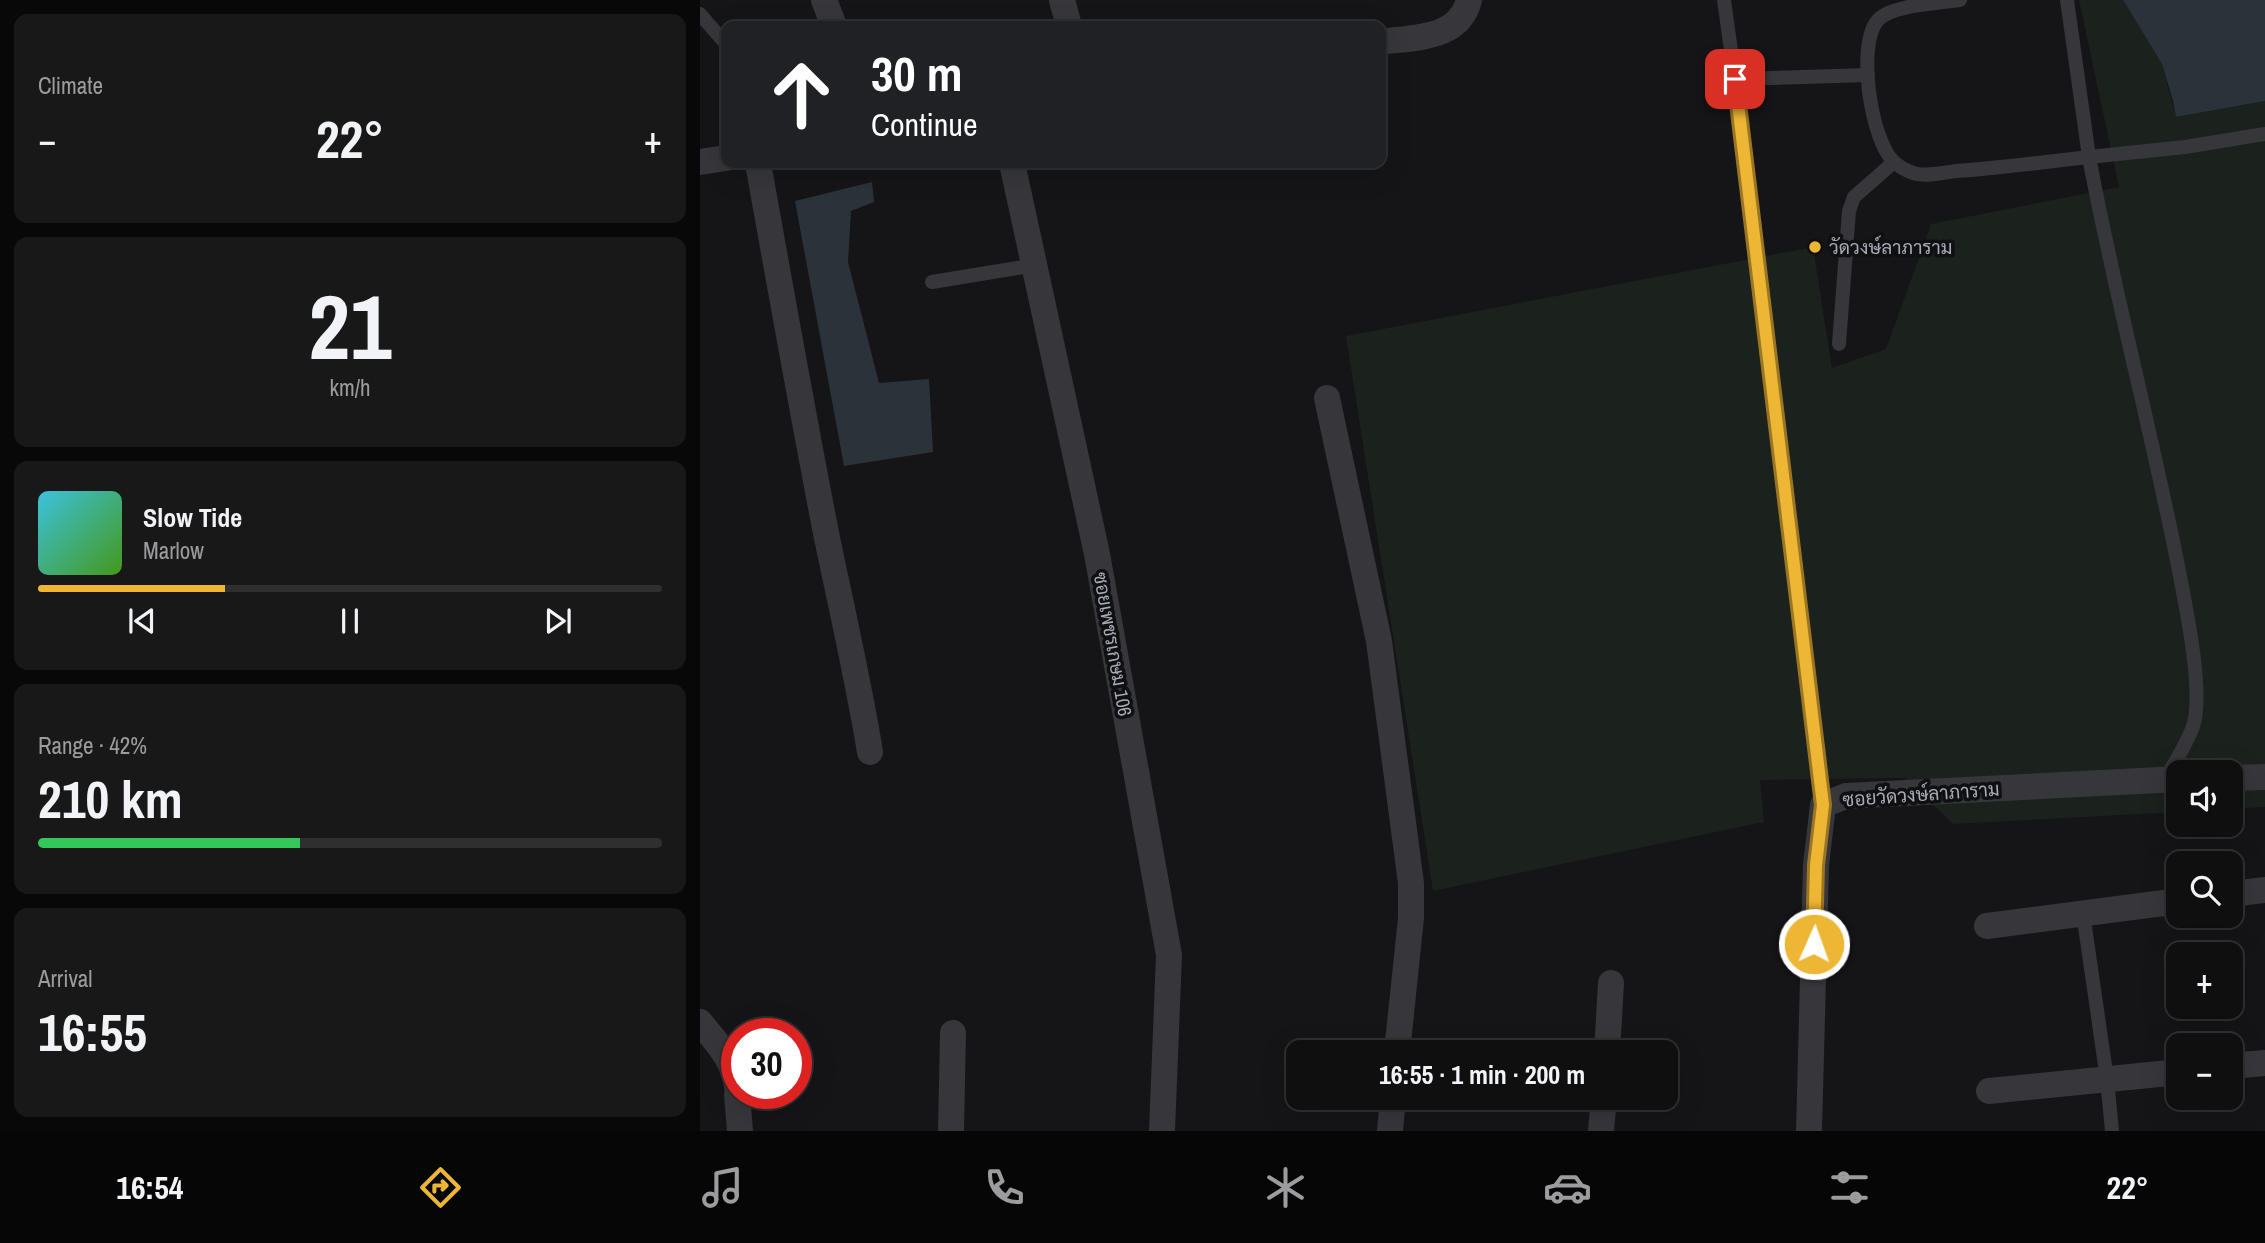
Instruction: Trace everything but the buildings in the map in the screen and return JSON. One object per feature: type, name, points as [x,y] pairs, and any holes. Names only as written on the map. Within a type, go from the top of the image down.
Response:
[{"type":"street","points":[[824,0],[832,21]]},
{"type":"street","points":[[1062,0],[1068,21]]},
{"type":"street","points":[[1386,42],[1442,33],[1462,18],[1469,0]]},
{"type":"street","points":[[700,162],[721,159]]},
{"type":"street","points":[[759,168],[794,367],[870,752]]},
{"type":"street","name":"ซอยเพชรเกษม 106","points":[[1013,168],[1097,554],[1169,955],[1162,1131]]},
{"type":"street","points":[[1327,398],[1379,640],[1411,883],[1398,1040]]},
{"type":"street","points":[[2243,778],[2265,777]]},
{"type":"street","name":"ซอยวัดวงษ์ลาภาราม","points":[[1809,1131],[1816,865],[1823,805],[1846,796],[2166,780]]},
{"type":"street","points":[[2243,893],[2265,890]]},
{"type":"street","points":[[1987,926],[2166,903]]},
{"type":"street","points":[[1608,1040],[1611,983]]},
{"type":"street","points":[[700,1022],[721,1049]]},
{"type":"street","points":[[951,1131],[953,1033]]},
{"type":"street","points":[[2243,1065],[2265,1063]]},
{"type":"street","points":[[1989,1091],[2166,1073]]},
{"type":"street","points":[[738,1109],[740,1131]]},
{"type":"street","points":[[1390,1131],[1392,1110]]},
{"type":"street","points":[[1601,1131],[1603,1110]]},
{"type":"lane","points":[[1724,0],[1823,805]]},
{"type":"lane","points":[[1960,0],[1896,9],[1878,19],[1870,34],[1868,75],[1871,105],[1879,137],[1894,162],[1914,173],[2185,147],[2265,134]]},
{"type":"lane","points":[[2067,0],[2100,216],[2165,499],[2189,622],[2196,692],[2194,724],[2180,760]]},
{"type":"lane","points":[[700,14],[721,38]]},
{"type":"lane","points":[[1735,79],[1868,75]]},
{"type":"lane","points":[[1839,344],[1849,211],[1854,197],[1894,162]]},
{"type":"lane","points":[[932,282],[1036,265]]},
{"type":"lane","points":[[2083,913],[2112,1131]]},
{"type":"shaded area","points":[[2079,0],[2123,0],[2162,64],[2176,117],[2265,101],[2265,807],[2243,808],[2243,760],[2166,760],[2166,813],[1953,824],[1905,778],[1760,780],[1764,822],[1433,891],[1346,336],[1813,247],[1832,368],[1886,349],[1931,224],[2119,187]]},
{"type":"shaded area","points":[[2123,0],[2265,0],[2265,101],[2176,117],[2162,64]]},
{"type":"shaded area","points":[[872,182],[874,202],[851,211],[848,262],[879,383],[929,379],[933,452],[844,466],[795,201]]},
{"type":"place","name":"วัดวงษ์ลาภาราม","points":[[1815,247]]},
{"type":"route","points":[[1735,79],[1823,805],[1816,865],[1814,944]]}]
